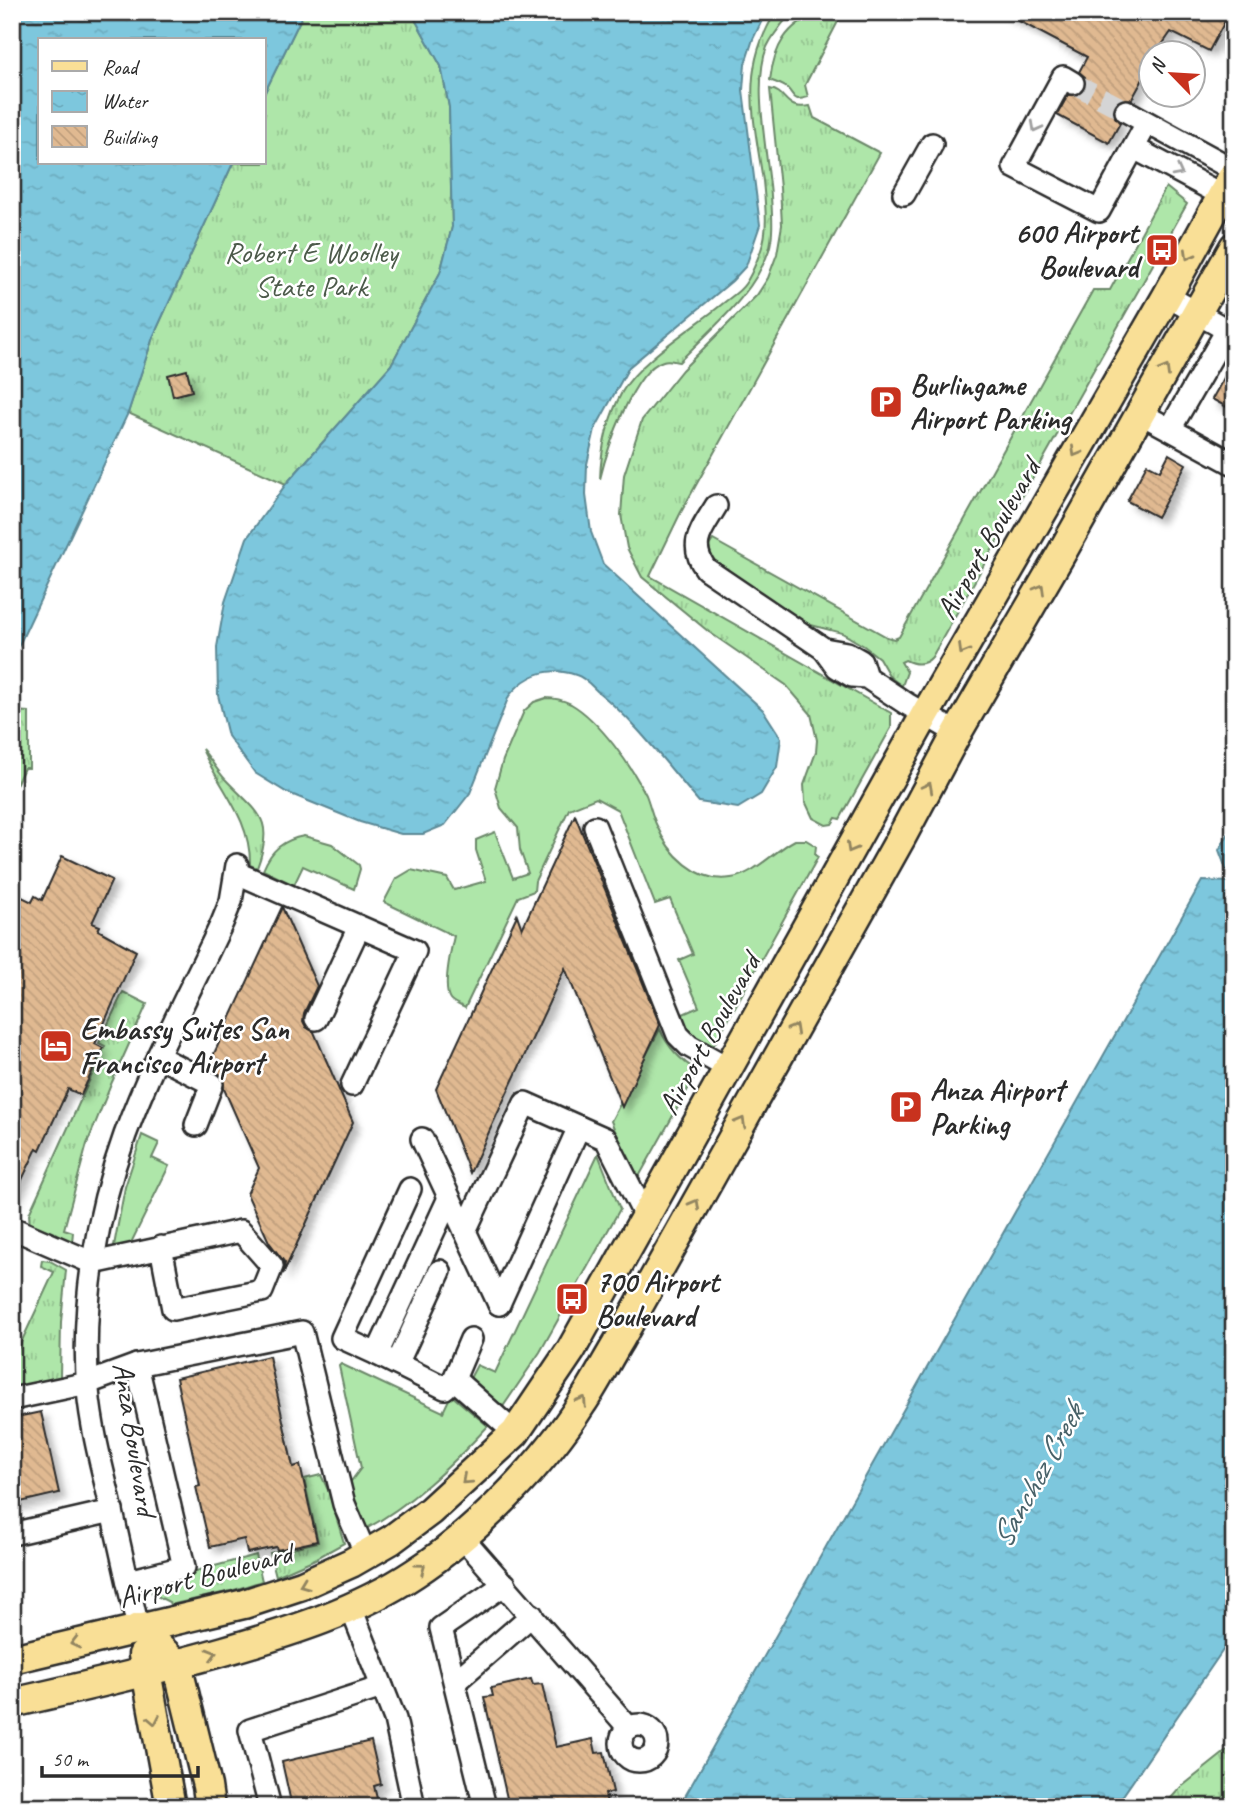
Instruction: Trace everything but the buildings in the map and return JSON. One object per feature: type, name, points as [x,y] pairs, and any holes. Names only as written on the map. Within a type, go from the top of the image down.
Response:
[{"type":"main road","name":"Airport Boulevard","points":[[12,1659],[244,1604],[302,1585],[366,1555],[430,1511],[515,1433],[571,1350],[925,715],[1231,184]]},
{"type":"main road","points":[[12,1703],[146,1673],[261,1641],[351,1608],[415,1573],[462,1537],[542,1456],[581,1404],[902,836],[957,733],[1234,247]]},
{"type":"main road","points":[[1108,396],[1140,413]]},
{"type":"main road","points":[[1029,534],[1061,554]]},
{"type":"main road","points":[[869,815],[902,836]]},
{"type":"main road","points":[[728,1068],[760,1088]]},
{"type":"main road","points":[[515,1433],[542,1456]]},
{"type":"main road","points":[[138,1628],[177,1664],[210,1807]]},
{"type":"main road","name":"Anza Boulevard","points":[[138,1628],[171,1807]]},
{"type":"street","points":[[1073,83],[1063,77],[1014,167],[1099,211],[1147,123]]},
{"type":"street","points":[[1126,111],[1147,123],[1231,184]]},
{"type":"street","points":[[904,194],[932,144]]},
{"type":"street","points":[[1134,148],[1231,184]]},
{"type":"street","points":[[1167,296],[1230,332],[1170,429]]},
{"type":"street","points":[[1140,413],[1232,463]]},
{"type":"street","points":[[716,506],[697,542],[698,559],[706,569],[824,649],[847,653],[861,661],[866,677],[957,733]]},
{"type":"street","points":[[595,827],[678,1035],[689,1046],[728,1068]]},
{"type":"street","name":"Anza Boulevard","points":[[138,1628],[95,1436],[88,1383],[87,1338],[93,1263],[108,1187],[125,1136],[231,901],[237,869],[359,927]]},
{"type":"street","points":[[316,1019],[359,927],[415,951],[352,1085]]},
{"type":"street","points":[[159,1057],[212,1084],[196,1125]]},
{"type":"street","points":[[465,1231],[525,1103],[606,1139],[645,1216]]},
{"type":"street","points":[[422,1139],[499,1304],[579,1127]]},
{"type":"street","points":[[308,1357],[342,1338],[410,1189]]},
{"type":"street","points":[[377,1354],[449,1198]]},
{"type":"street","points":[[12,1228],[93,1263],[161,1247],[242,1231],[272,1266],[262,1291],[173,1309],[161,1247]]},
{"type":"street","points":[[397,1364],[440,1271]]},
{"type":"street","points":[[12,1399],[88,1383],[137,1365],[302,1332],[344,1504],[366,1555]]},
{"type":"street","points":[[342,1338],[445,1388],[454,1379],[471,1339]]},
{"type":"street","points":[[128,1581],[184,1567],[137,1365]]},
{"type":"street","points":[[454,1379],[515,1433]]},
{"type":"street","points":[[12,1534],[112,1511]]},
{"type":"street","points":[[462,1537],[629,1728]]},
{"type":"street","points":[[485,1807],[442,1628],[505,1584]]},
{"type":"street","points":[[351,1608],[396,1719],[414,1807]]},
{"type":"street","points":[[456,1681],[532,1615]]},
{"type":"street","points":[[270,1807],[250,1730],[382,1687]]},
{"type":"green space","name":"Robert E Woolley State Park","points":[[304,12],[411,12],[441,66],[449,107],[452,227],[440,273],[391,365],[286,484],[128,413],[153,337],[233,164],[266,164],[266,90]]},
{"type":"green space","points":[[776,12],[792,12],[767,47],[761,81],[762,120],[772,210],[769,250],[753,282],[718,324],[679,362],[663,361],[652,367],[641,379],[623,412],[600,479],[609,423],[630,380],[654,356],[740,290],[750,276],[761,250],[766,216],[753,115],[753,74],[764,33]]},
{"type":"green space","points":[[819,12],[843,12],[805,85],[808,97],[797,99],[786,87],[770,80],[772,68],[784,38],[798,23]]},
{"type":"green space","points":[[770,89],[795,106],[810,106],[814,118],[880,153],[680,514],[650,576],[891,713],[891,728],[840,819],[836,818],[832,824],[826,825],[813,818],[805,801],[804,785],[816,752],[817,740],[811,714],[786,685],[709,632],[642,577],[627,548],[621,515],[624,475],[642,420],[682,370],[757,295],[768,278],[777,254],[782,225]]},
{"type":"green space","points":[[1166,187],[1187,204],[932,657],[923,663],[916,664],[905,660],[901,662],[907,672],[902,686],[890,677],[879,658],[864,646],[842,633],[807,624],[712,559],[709,546],[713,540],[887,637],[899,637],[1093,290],[1110,290]]},
{"type":"green space","points":[[546,698],[571,704],[603,732],[640,784],[662,836],[677,856],[696,871],[719,879],[731,878],[756,868],[795,840],[806,840],[816,846],[815,855],[818,857],[710,1052],[692,1035],[684,1020],[683,1014],[699,1007],[679,960],[693,954],[670,899],[655,904],[618,810],[596,798],[569,809],[535,881],[534,891],[518,897],[465,1008],[451,1000],[448,994],[448,968],[454,936],[384,902],[396,879],[411,870],[447,878],[454,890],[486,881],[476,850],[476,840],[495,832],[513,878],[528,873],[520,850],[518,828],[501,808],[495,788],[503,760],[524,711],[534,702]]},
{"type":"green space","points":[[12,711],[29,712],[29,768],[24,768],[12,793]]},
{"type":"green space","points":[[202,749],[260,817],[265,837],[257,868],[250,865],[249,848],[240,819]]},
{"type":"green space","points":[[304,836],[332,844],[359,865],[354,889],[303,866],[294,885],[263,870],[279,847]]},
{"type":"green space","points":[[123,992],[147,1004],[87,1144],[64,1229],[73,1232],[72,1242],[68,1244],[30,1228],[29,1214],[105,1046],[99,1043]]},
{"type":"green space","points":[[660,1029],[676,1053],[698,1071],[636,1182],[611,1121]]},
{"type":"green space","points":[[142,1135],[159,1143],[152,1158],[169,1166],[129,1247],[113,1251],[125,1187]]},
{"type":"green space","points":[[598,1154],[620,1209],[540,1352],[502,1408],[468,1382],[477,1365],[495,1373]]},
{"type":"green space","points":[[42,1260],[50,1261],[66,1270],[60,1377],[12,1388],[12,1362],[54,1272],[41,1266]]},
{"type":"green space","points":[[341,1364],[443,1412],[451,1395],[488,1426],[430,1484],[362,1531],[349,1484],[361,1468],[339,1366]]},
{"type":"green space","points":[[321,1475],[344,1543],[276,1576],[270,1553],[318,1542],[304,1479]]},
{"type":"green space","points":[[256,1555],[262,1581],[170,1605],[157,1596],[156,1592],[152,1593],[150,1585],[155,1582]]},
{"type":"green space","points":[[1234,1745],[1234,1807],[1163,1807],[1180,1788]]},
{"type":"water","points":[[12,12],[304,12],[266,90],[266,38],[38,38],[38,164],[233,164],[153,337],[128,413],[12,660]]},
{"type":"water","points":[[411,12],[766,12],[745,64],[743,90],[760,225],[746,266],[732,281],[629,367],[595,429],[587,464],[586,495],[591,532],[603,564],[763,710],[781,738],[777,767],[761,794],[738,808],[699,802],[625,716],[585,679],[566,672],[539,674],[516,688],[509,696],[470,793],[445,825],[423,834],[401,834],[360,822],[286,792],[255,773],[228,736],[218,695],[217,647],[225,602],[247,538],[286,484],[391,365],[440,273],[452,227],[449,107],[441,66]]},
{"type":"water","name":"Sanchez Creek","points":[[1234,824],[1234,1634],[1115,1807],[679,1807],[1202,881],[1231,882],[1219,850]]},
{"type":"tunnel","points":[[1073,83],[1126,111]]},
{"type":"place","name":"600 Airport Boulevard","points":[[1162,250]]},
{"type":"place","name":"Burlingame Airport Parking","points":[[886,402]]},
{"type":"place","name":"Embassy Suites San Francisco Airport","points":[[56,1046]]},
{"type":"place","name":"Anza Airport Parking","points":[[906,1107]]},
{"type":"place","name":"700 Airport Boulevard","points":[[572,1299]]}]
